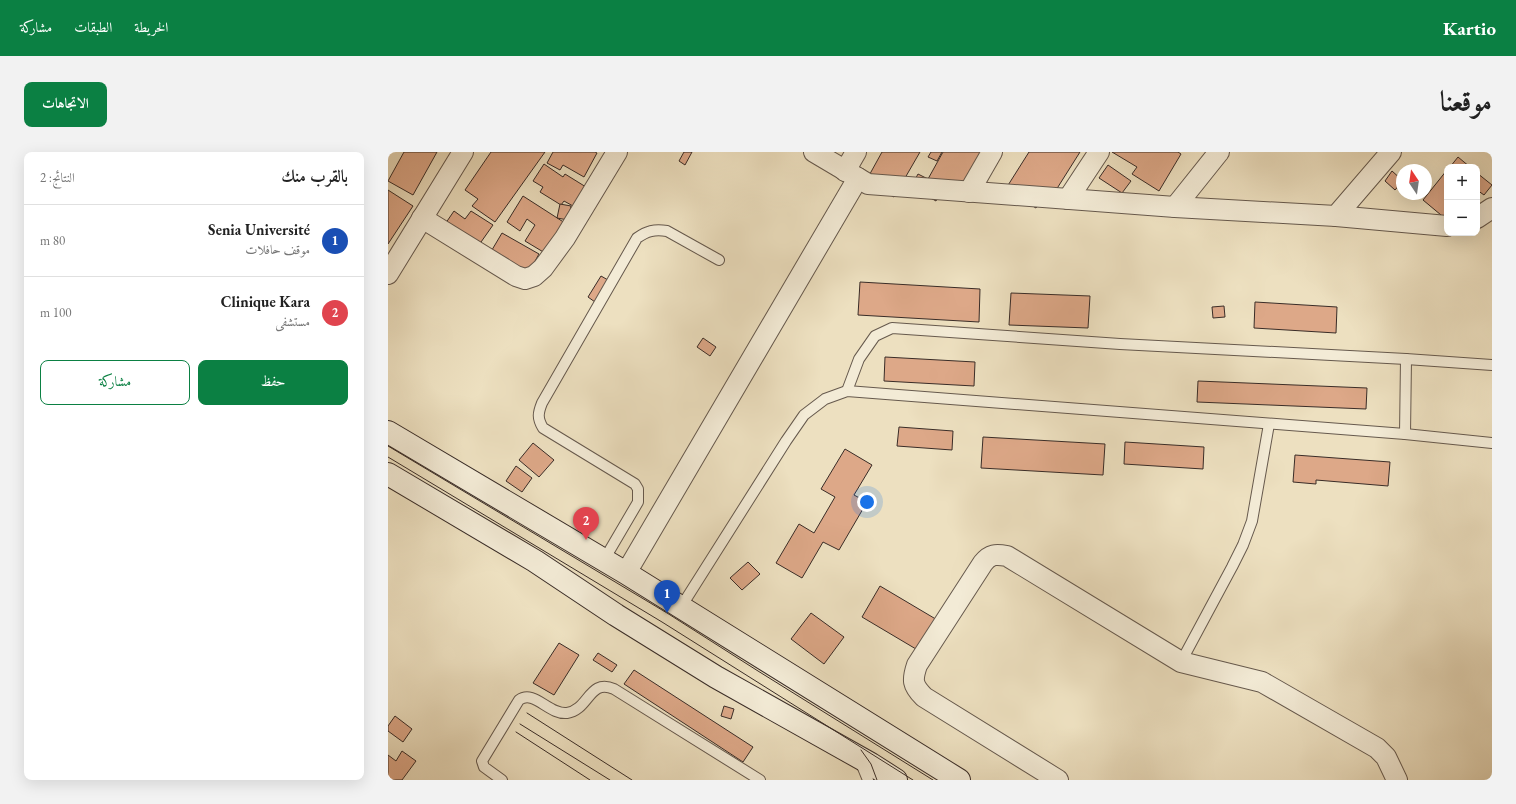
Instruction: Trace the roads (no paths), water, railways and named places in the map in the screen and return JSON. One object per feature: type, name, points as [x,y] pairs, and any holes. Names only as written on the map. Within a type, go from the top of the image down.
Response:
[{"type":"main road","points":[[388,432],[626,573],[959,780]]},
{"type":"main road","points":[[388,474],[535,561],[616,615],[716,677],[896,780]]},
{"type":"street","points":[[388,274],[463,152]]},
{"type":"street","points":[[422,218],[516,276],[525,279],[534,276],[543,268],[565,238],[617,152]]},
{"type":"street","points":[[814,152],[868,184],[1175,207],[1336,216],[1444,226]]},
{"type":"street","points":[[626,573],[852,175],[856,152]]},
{"type":"street","points":[[969,192],[992,152]]},
{"type":"street","points":[[1068,199],[1099,152]]},
{"type":"street","points":[[1175,207],[1219,152]]},
{"type":"street","points":[[1336,216],[1391,152]]},
{"type":"street","points":[[1480,216],[1492,208]]},
{"type":"street","points":[[1058,780],[924,697],[915,688],[913,677],[917,665],[983,563],[988,557],[997,554],[1007,556],[1181,662],[1262,682],[1377,748],[1386,757],[1397,780]]},
{"type":"lane","points":[[604,560],[638,502],[638,488],[634,484],[543,428],[538,420],[538,412],[637,238],[648,231],[667,231],[719,260]]},
{"type":"lane","points":[[847,391],[859,359],[875,336],[892,328],[1120,344],[1492,365]]},
{"type":"lane","points":[[1405,434],[1406,359]]},
{"type":"lane","points":[[681,607],[804,415],[825,399],[847,391],[1405,434],[1492,443]]},
{"type":"lane","points":[[1181,662],[1243,545],[1252,520],[1269,424]]},
{"type":"lane","points":[[502,780],[484,767],[482,760],[519,700],[526,697],[534,699],[560,713],[572,711],[584,703],[593,691],[602,686],[614,688],[760,780]]},
{"type":"lane","points":[[854,755],[862,764],[868,780]]},
{"type":"tram line","points":[[388,446],[667,613],[933,780]]},
{"type":"tram line","points":[[388,457],[662,622],[913,780]]},
{"type":"tram line","points":[[527,713],[632,780]]},
{"type":"tram line","points":[[520,724],[610,780]]},
{"type":"tram line","points":[[516,732],[590,780]]},
{"type":"tram line","points":[[861,750],[871,764],[877,780]]},
{"type":"place","name":"Clinique Kara","points":[[586,540]]},
{"type":"place","name":"Senia Université","points":[[667,613]]}]
